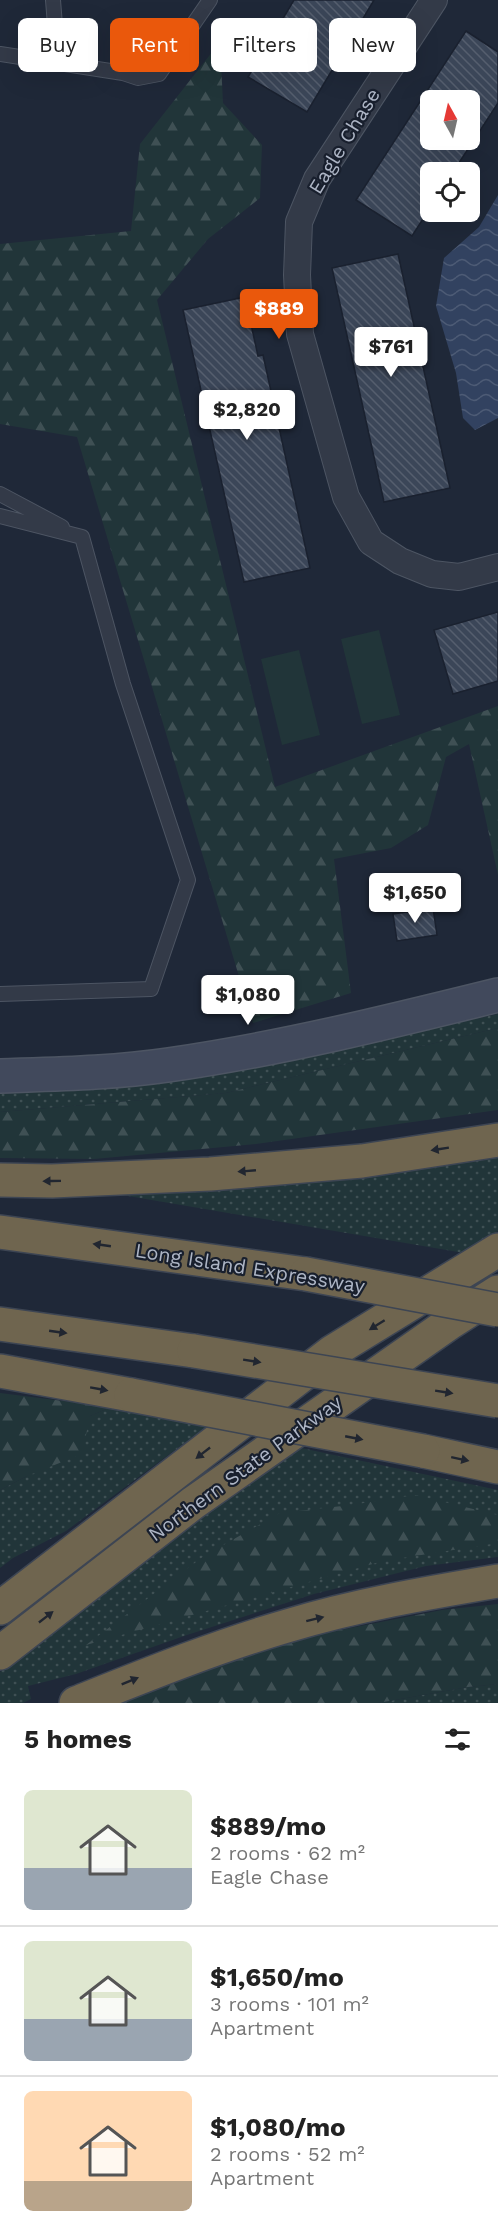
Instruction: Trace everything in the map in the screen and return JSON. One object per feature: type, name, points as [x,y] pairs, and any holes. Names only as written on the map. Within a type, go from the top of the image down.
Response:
[{"type":"highway","points":[[0,1180],[52,1181],[210,1174],[362,1161],[498,1140]]},
{"type":"highway","name":"Long Island Expressway","points":[[0,1232],[306,1274],[498,1310]]},
{"type":"highway","name":"Northern State Parkway","points":[[0,1608],[332,1352],[498,1250]]},
{"type":"highway","name":"Northern State Parkway","points":[[0,1653],[193,1503],[451,1322],[498,1292]]},
{"type":"highway","points":[[0,1324],[194,1351],[498,1401]]},
{"type":"highway","points":[[0,1371],[498,1467]]},
{"type":"highway","points":[[76,1703],[186,1659],[288,1626],[405,1596],[498,1581]]},
{"type":"main road","points":[[0,1076],[70,1074],[166,1065],[243,1053],[498,994]]},
{"type":"street","name":"Eagle Chase","points":[[434,0],[317,179],[299,222],[297,275],[300,334],[346,497],[371,542],[400,561],[432,574],[459,578],[498,567]]},
{"type":"lane","points":[[53,0],[54,18]]},
{"type":"lane","points":[[98,69],[138,78],[159,74],[210,0]]},
{"type":"lane","points":[[0,54],[18,57]]},
{"type":"lane","points":[[0,494],[82,537],[123,684],[188,879],[151,989],[0,994]]},
{"type":"lane","points":[[0,516],[82,537]]},
{"type":"green space","points":[[211,53],[211,72],[221,72],[223,103],[262,145],[260,198],[208,239],[157,300],[275,787],[498,706],[498,875],[469,744],[446,757],[428,825],[391,848],[334,859],[351,993],[253,1023],[77,437],[0,424],[0,244],[131,231],[140,144],[196,72],[199,72]]},
{"type":"green space","points":[[379,630],[400,715],[362,724],[341,639]]},
{"type":"green space","points":[[299,650],[320,735],[282,745],[261,659]]},
{"type":"green space","points":[[498,1014],[498,1028],[226,1093],[0,1112],[0,1094],[162,1082],[289,1060]]},
{"type":"green space","points":[[498,1028],[498,1110],[256,1144],[94,1159],[0,1158],[0,1112],[226,1093]]},
{"type":"green space","points":[[498,1148],[498,1231],[464,1253],[87,1189]]},
{"type":"green space","points":[[0,1393],[111,1407],[90,1416],[82,1454],[27,1476],[0,1490]]},
{"type":"green space","points":[[111,1407],[206,1427],[66,1531],[13,1558],[0,1568],[0,1490],[27,1476],[90,1416]]},
{"type":"green space","points":[[292,1446],[498,1490],[498,1557],[426,1566],[314,1594],[76,1674],[28,1686],[31,1699],[23,1703],[0,1703],[0,1672],[39,1639]]},
{"type":"green space","points":[[415,1495],[498,1515],[498,1543],[383,1561],[86,1645],[204,1556],[280,1513]]},
{"type":"green space","points":[[498,1604],[498,1684],[378,1703],[99,1703],[279,1642],[442,1610]]},
{"type":"green space","points":[[498,1684],[498,1703],[378,1703],[468,1687]]},
{"type":"water","points":[[498,195],[498,418],[475,430],[463,418],[456,373],[436,306],[444,258],[479,227]]},
{"type":"building","points":[[294,0],[374,0],[363,18],[329,18],[329,72],[331,72],[307,112],[248,77],[251,72],[317,72],[317,18],[283,18]]},
{"type":"building","points":[[466,31],[498,52],[498,103],[480,131],[480,90],[428,90]]},
{"type":"building","points":[[420,102],[420,150],[467,150],[460,162],[420,162],[421,222],[412,236],[356,200]]},
{"type":"building","points":[[398,254],[450,488],[384,502],[332,268]]},
{"type":"building","points":[[245,297],[258,356],[263,355],[310,568],[244,582],[183,310]]},
{"type":"building","points":[[498,612],[498,681],[453,694],[434,630]]},
{"type":"building","points":[[433,908],[437,935],[397,941],[393,914]]}]
